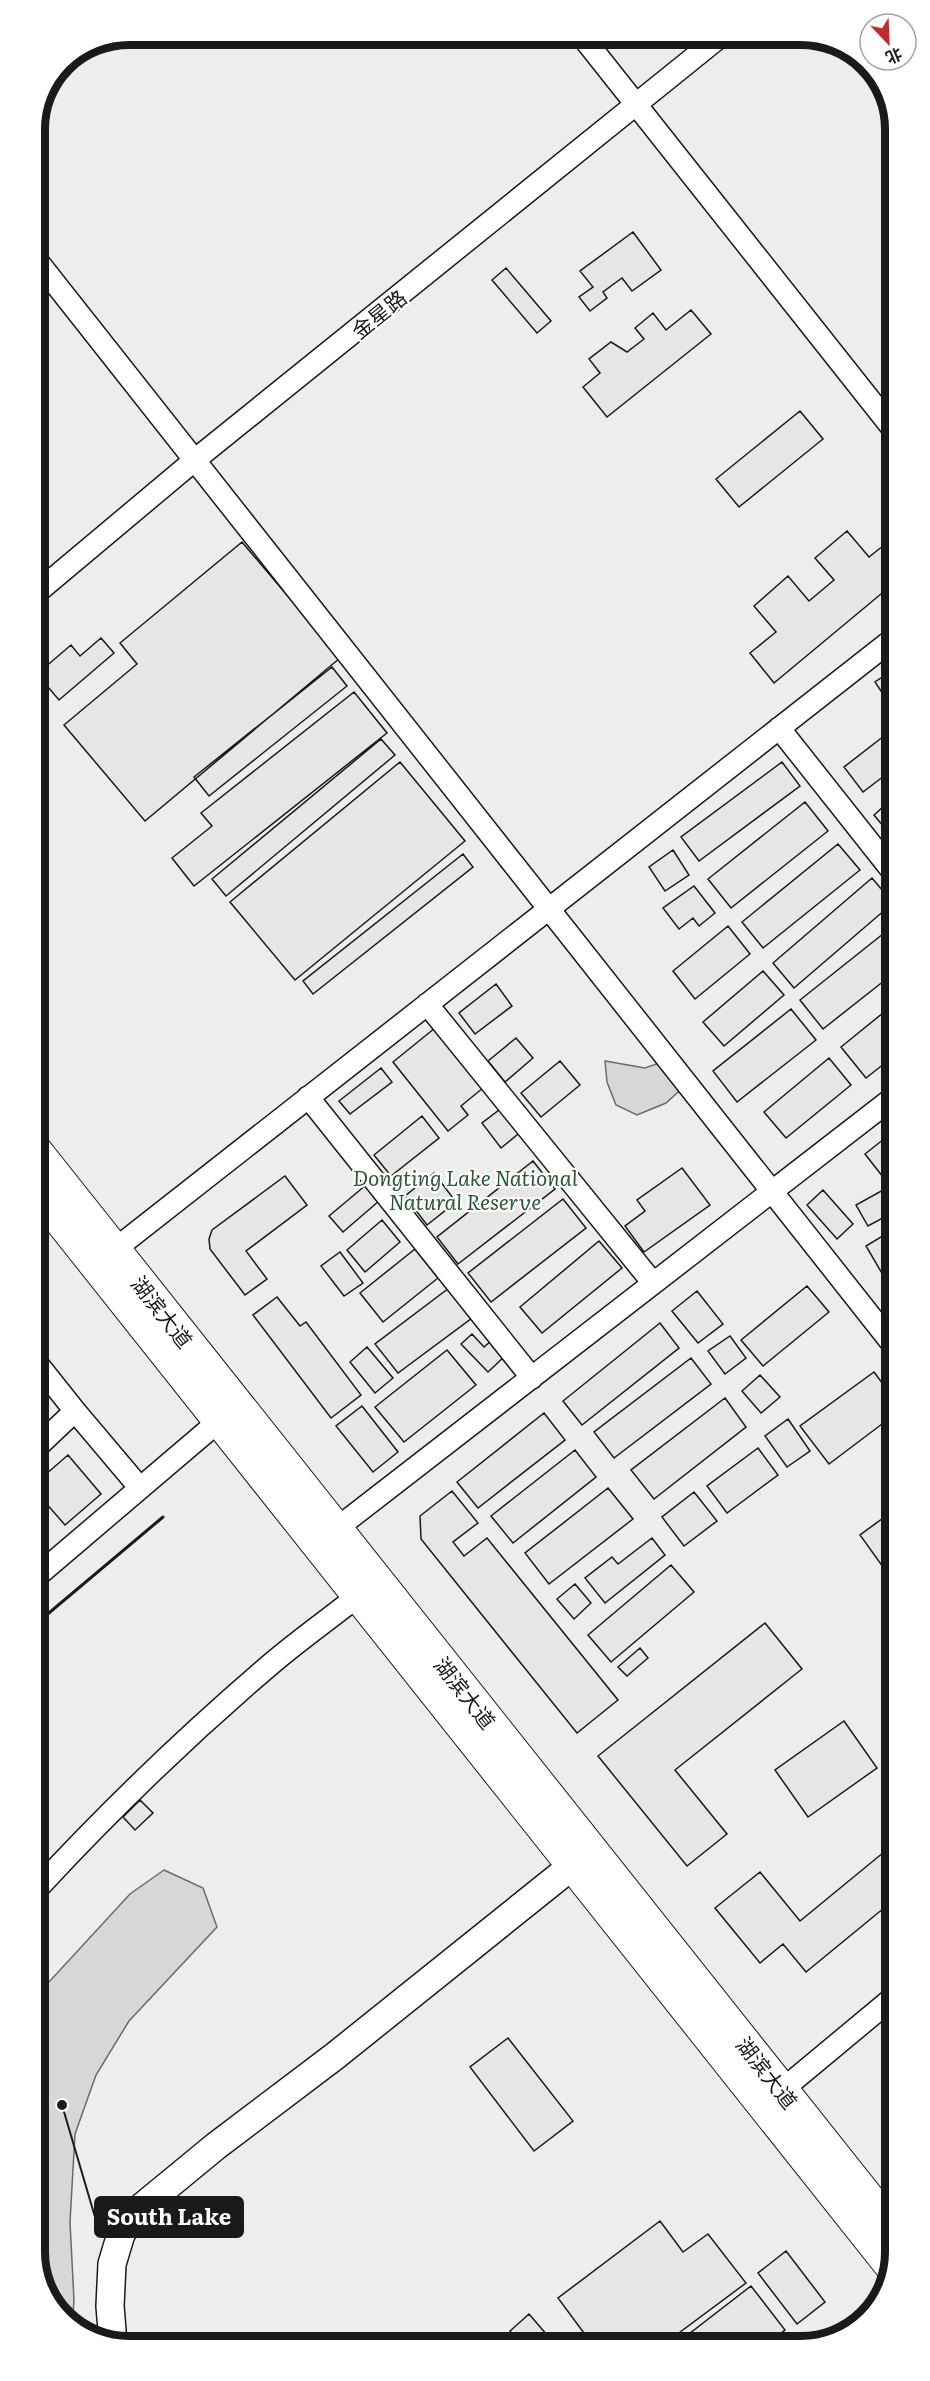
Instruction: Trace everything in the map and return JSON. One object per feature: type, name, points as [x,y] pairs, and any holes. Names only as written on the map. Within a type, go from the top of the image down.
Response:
[{"type":"highway","name":"湖滨大道","points":[[45,1162],[782,2090],[885,2212]]},
{"type":"highway","name":"湖滨大道","points":[[45,1201],[884,2258]]},
{"type":"main road","points":[[112,2334],[110,2306],[112,2264],[122,2234],[137,2211],[216,2146],[335,2056],[572,1866]]},
{"type":"street","points":[[589,45],[885,419]]},
{"type":"street","name":"金星路","points":[[45,586],[195,459],[710,45]]},
{"type":"street","points":[[45,271],[885,1335]]},
{"type":"street","points":[[114,1250],[885,645]]},
{"type":"street","points":[[779,728],[885,862]]},
{"type":"street","points":[[428,1004],[653,1283]]},
{"type":"street","points":[[309,1097],[532,1378]]},
{"type":"street","points":[[336,1529],[885,1104]]},
{"type":"street","points":[[45,1373],[140,1488]]},
{"type":"street","points":[[45,1439],[75,1411]]},
{"type":"street","points":[[45,1569],[219,1421]]},
{"type":"street","points":[[45,1880],[95,1827],[189,1735],[273,1662],[358,1596]]},
{"type":"street","points":[[782,2090],[885,2004]]},
{"type":"green space","name":"Dongting Lake National Natural Reserve","points":[[129,45],[806,45],[833,51],[852,62],[858,68],[858,72],[862,72],[871,82],[881,102],[885,129],[885,2252],[881,2279],[868,2303],[852,2319],[828,2332],[801,2336],[124,2336],[102,2332],[78,2319],[62,2303],[49,2279],[45,2252],[45,124],[48,107],[62,78],[82,59],[97,51]]},
{"type":"shaded area","points":[[605,1061],[645,1068],[659,1063],[687,1084],[666,1103],[637,1115],[616,1105],[607,1082]]},
{"type":"shaded area","points":[[164,1870],[203,1888],[217,1927],[129,2021],[96,2075],[75,2134],[70,2222],[73,2314],[62,2303],[49,2279],[45,2252],[45,1986],[130,1894]]},
{"type":"building","points":[[633,232],[661,270],[632,291],[622,278],[603,292],[607,298],[590,311],[579,297],[593,287],[580,271]]},
{"type":"building","points":[[506,268],[551,321],[537,333],[492,280]]},
{"type":"building","points":[[691,310],[711,334],[607,417],[583,387],[600,373],[589,359],[611,342],[627,352],[644,339],[635,328],[653,313],[666,330]]},
{"type":"building","points":[[800,411],[823,439],[739,507],[716,479]]},
{"type":"building","points":[[847,531],[869,557],[885,544],[885,591],[774,683],[750,653],[776,632],[754,606],[788,576],[809,601],[834,580],[815,558]]},
{"type":"building","points":[[242,542],[340,658],[145,821],[64,725],[137,664],[120,643]]},
{"type":"building","points":[[101,638],[114,653],[59,700],[45,683],[45,667],[71,645],[80,656]]},
{"type":"building","points":[[332,667],[347,686],[209,796],[194,777]]},
{"type":"building","points":[[885,675],[885,697],[875,682]]},
{"type":"building","points":[[354,692],[387,733],[194,886],[172,858],[212,826],[201,813]]},
{"type":"building","points":[[885,735],[885,777],[863,792],[844,767]]},
{"type":"building","points":[[381,739],[395,755],[226,896],[212,879]]},
{"type":"building","points":[[400,762],[465,841],[295,980],[230,902]]},
{"type":"building","points":[[782,762],[800,786],[699,861],[681,837]]},
{"type":"building","points":[[805,802],[828,831],[731,908],[708,879]]},
{"type":"building","points":[[885,805],[885,828],[874,815]]},
{"type":"building","points":[[838,844],[860,870],[763,948],[742,922]]},
{"type":"building","points":[[673,850],[689,875],[665,891],[649,867]]},
{"type":"building","points":[[463,854],[473,867],[313,994],[303,981]]},
{"type":"building","points":[[872,878],[885,893],[885,910],[794,988],[773,963]]},
{"type":"building","points":[[694,886],[715,913],[699,926],[693,918],[679,929],[663,908]]},
{"type":"building","points":[[728,926],[750,954],[695,999],[673,971]]},
{"type":"building","points":[[885,932],[885,980],[823,1029],[800,1000]]},
{"type":"building","points":[[763,971],[784,995],[724,1046],[703,1022]]},
{"type":"building","points":[[496,984],[512,1006],[475,1034],[459,1013]]},
{"type":"building","points":[[791,1009],[816,1040],[737,1102],[713,1071]]},
{"type":"building","points":[[885,1011],[885,1063],[866,1078],[841,1047]]},
{"type":"building","points":[[435,1028],[483,1088],[461,1106],[468,1115],[448,1131],[393,1062]]},
{"type":"building","points":[[516,1038],[533,1058],[505,1082],[488,1061]]},
{"type":"building","points":[[829,1058],[851,1085],[786,1138],[764,1112]]},
{"type":"building","points":[[560,1061],[580,1085],[541,1117],[521,1093]]},
{"type":"building","points":[[381,1068],[392,1082],[350,1114],[339,1101]]},
{"type":"building","points":[[503,1107],[522,1131],[501,1148],[482,1123]]},
{"type":"building","points":[[422,1116],[439,1138],[391,1176],[374,1155]]},
{"type":"building","points":[[885,1138],[885,1180],[865,1154]]},
{"type":"building","points":[[533,1161],[555,1189],[458,1264],[437,1237]]},
{"type":"building","points":[[682,1168],[710,1205],[644,1252],[625,1226],[645,1211],[637,1200]]},
{"type":"building","points":[[434,1173],[456,1202],[427,1225],[405,1196]]},
{"type":"building","points":[[285,1176],[307,1205],[246,1251],[267,1279],[245,1295],[210,1249],[209,1239],[212,1230]]},
{"type":"building","points":[[366,1185],[379,1201],[343,1232],[329,1216]]},
{"type":"building","points":[[823,1190],[853,1224],[837,1239],[807,1205]]},
{"type":"building","points":[[883,1190],[885,1217],[868,1226],[856,1205]]},
{"type":"building","points":[[563,1199],[586,1228],[491,1302],[468,1273]]},
{"type":"building","points":[[382,1220],[400,1242],[365,1272],[347,1250]]},
{"type":"building","points":[[885,1234],[885,1274],[883,1275],[866,1246]]},
{"type":"building","points":[[599,1241],[622,1268],[542,1333],[520,1307]]},
{"type":"building","points":[[415,1249],[438,1278],[383,1322],[360,1293]]},
{"type":"building","points":[[340,1252],[363,1283],[344,1296],[321,1266]]},
{"type":"building","points":[[807,1286],[829,1312],[763,1366],[741,1340]]},
{"type":"building","points":[[449,1288],[472,1318],[398,1373],[375,1344]]},
{"type":"building","points":[[697,1291],[723,1324],[698,1343],[672,1311]]},
{"type":"building","points":[[277,1297],[300,1326],[306,1322],[361,1395],[331,1418],[253,1315]]},
{"type":"building","points":[[660,1323],[679,1348],[582,1425],[563,1401]]},
{"type":"building","points":[[472,1334],[484,1347],[491,1341],[505,1356],[488,1372],[461,1344]]},
{"type":"building","points":[[730,1336],[746,1358],[725,1374],[708,1351]]},
{"type":"building","points":[[367,1347],[393,1378],[375,1393],[350,1362]]},
{"type":"building","points":[[447,1350],[476,1385],[404,1442],[375,1407]]},
{"type":"building","points":[[691,1358],[711,1384],[614,1458],[594,1432]]},
{"type":"building","points":[[874,1372],[885,1387],[885,1422],[829,1464],[800,1426]]},
{"type":"building","points":[[760,1375],[780,1397],[761,1413],[742,1391]]},
{"type":"building","points":[[725,1398],[746,1427],[654,1499],[631,1470]]},
{"type":"building","points":[[362,1406],[398,1452],[373,1472],[336,1426]]},
{"type":"building","points":[[544,1413],[565,1440],[478,1508],[457,1482]]},
{"type":"building","points":[[788,1419],[810,1451],[787,1467],[765,1436]]},
{"type":"building","points":[[758,1448],[778,1475],[727,1513],[707,1486]]},
{"type":"building","points":[[575,1450],[596,1477],[513,1543],[491,1516]]},
{"type":"building","points":[[68,1455],[101,1494],[65,1525],[45,1502],[45,1475]]},
{"type":"building","points":[[608,1488],[633,1519],[549,1584],[525,1553]]},
{"type":"building","points":[[452,1491],[478,1523],[453,1542],[464,1556],[487,1538],[618,1700],[577,1733],[421,1539],[420,1516]]},
{"type":"building","points":[[694,1492],[717,1521],[684,1546],[662,1517]]},
{"type":"building","points":[[885,1517],[885,1570],[860,1535]]},
{"type":"building","points":[[652,1538],[665,1555],[605,1603],[585,1578],[612,1557],[618,1564]]},
{"type":"building","points":[[671,1565],[694,1592],[611,1662],[588,1635]]},
{"type":"building","points":[[575,1584],[591,1603],[574,1619],[557,1599]]},
{"type":"building","points":[[765,1623],[802,1669],[675,1770],[727,1834],[687,1866],[598,1756]]},
{"type":"building","points":[[640,1648],[648,1658],[627,1676],[618,1667]]},
{"type":"building","points":[[844,1721],[877,1768],[808,1817],[775,1770]]},
{"type":"building","points":[[140,1800],[153,1813],[135,1830],[123,1817]]},
{"type":"building","points":[[885,1851],[885,1907],[806,1972],[783,1944],[760,1963],[715,1908],[760,1872],[800,1921]]},
{"type":"building","points":[[508,2038],[573,2121],[534,2151],[470,2067]]},
{"type":"building","points":[[660,2221],[683,2252],[708,2234],[746,2283],[675,2336],[586,2336],[558,2298]]},
{"type":"building","points":[[786,2251],[825,2302],[797,2324],[758,2273]]},
{"type":"building","points":[[751,2286],[785,2330],[777,2336],[686,2336]]},
{"type":"building","points":[[529,2314],[547,2335],[514,2336],[510,2331]]},
{"type":"wall","points":[[45,1616],[163,1517]]},
{"type":"place","name":"South Lake","points":[[62,2105]]}]
